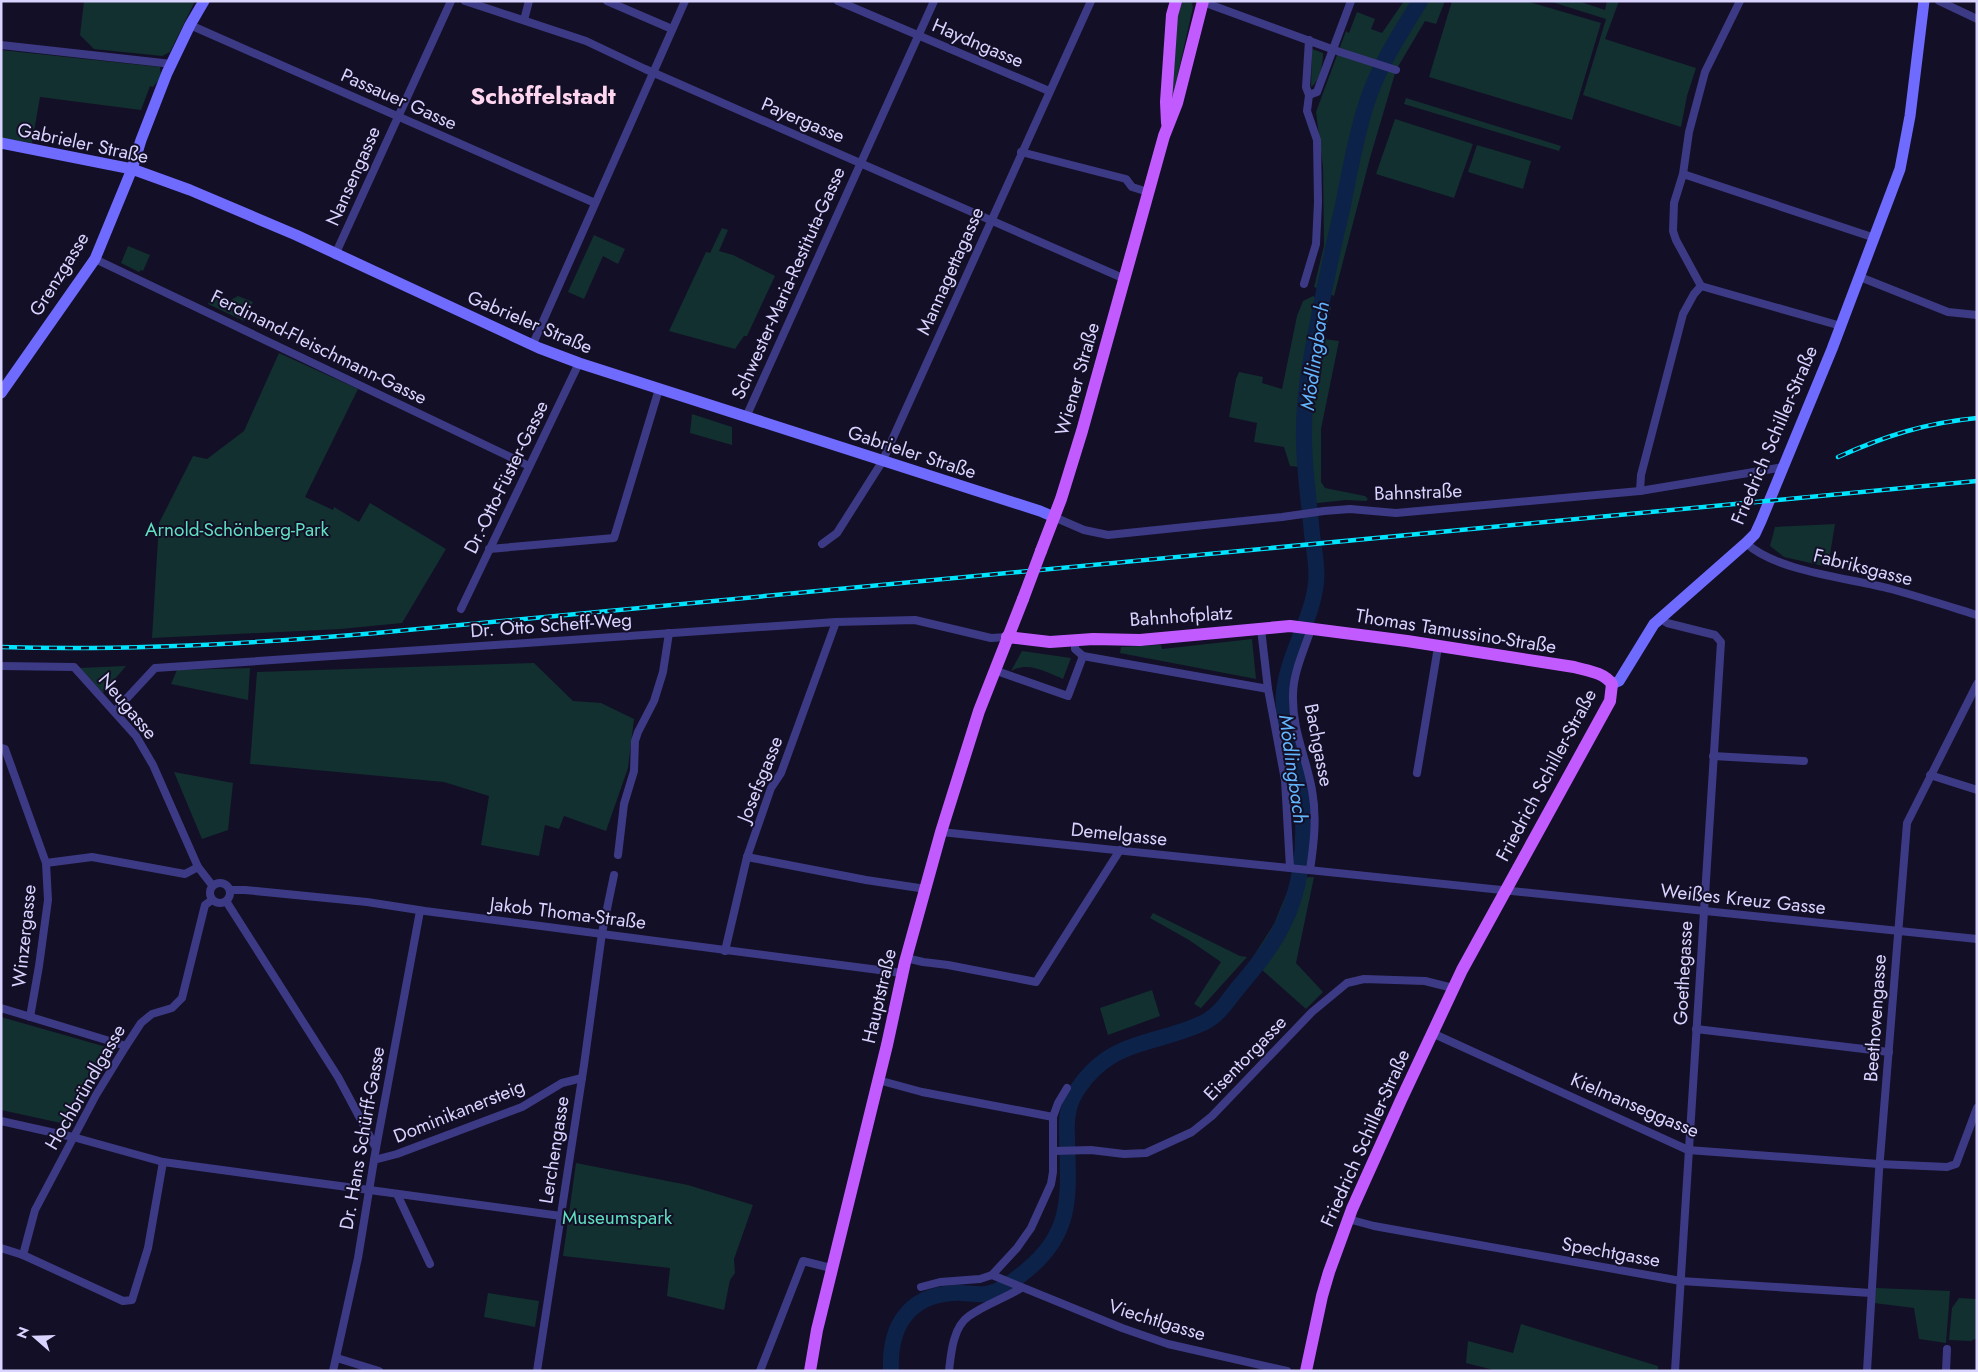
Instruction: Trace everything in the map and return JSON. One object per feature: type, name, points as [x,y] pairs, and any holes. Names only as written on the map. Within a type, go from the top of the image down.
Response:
[{"type":"main road","name":"Wiener Straße","points":[[1167,126],[1166,102],[1172,15],[1176,1]]},
{"type":"main road","name":"Wiener Straße","points":[[1007,637],[1054,518],[1080,439],[1167,126],[1177,103],[1199,19],[1200,2]]},
{"type":"main road","name":"Bahnhofplatz","points":[[1007,637],[1050,642],[1093,638],[1140,640],[1292,626]]},
{"type":"main road","name":"Thomas Tamussino-Straße","points":[[1292,626],[1574,667],[1607,677],[1612,684]]},
{"type":"main road","name":"Hauptstraße","points":[[810,1371],[817,1330],[901,987],[906,958],[941,832],[979,711],[1007,637]]},
{"type":"main road","name":"Friedrich Schiller-Straße","points":[[1306,1371],[1322,1296],[1348,1219],[1453,988],[1610,701],[1612,684]]},
{"type":"street","name":"Grenzgasse","points":[[1,393],[95,258],[132,169],[141,140],[172,64],[190,25],[204,1]]},
{"type":"street","name":"Nansengasse","points":[[335,255],[451,1]]},
{"type":"street","name":"Payergasse","points":[[465,1],[586,41],[1125,279]]},
{"type":"street","points":[[524,20],[529,1]]},
{"type":"street","points":[[607,1],[672,29]]},
{"type":"street","points":[[532,346],[685,1]]},
{"type":"street","name":"Haydngasse","points":[[838,1],[1049,91]]},
{"type":"street","name":"Schwester-Maria-Restituta-Gasse","points":[[746,417],[934,1]]},
{"type":"street","name":"Mannagettagasse","points":[[822,544],[837,533],[882,462],[1091,1]]},
{"type":"street","name":"Wiener Straße","points":[[1170,1],[1172,15]]},
{"type":"street","points":[[1310,95],[1317,92],[1351,1]]},
{"type":"street","points":[[1740,1],[1705,72],[1689,132],[1683,174],[1674,203],[1673,231],[1680,249],[1701,286],[1841,326]]},
{"type":"street","name":"Friedrich Schiller-Straße","points":[[1612,684],[1619,681],[1654,624],[1755,534],[1841,326],[1900,168],[1910,116],[1924,1]]},
{"type":"street","points":[[1939,1],[1977,20]]},
{"type":"street","points":[[1200,2],[1333,50],[1393,69]]},
{"type":"street","name":"Passauer Gasse","points":[[190,25],[595,203]]},
{"type":"street","points":[[1304,284],[1316,244],[1318,202],[1317,140],[1307,110],[1310,95],[1306,87],[1309,40]]},
{"type":"street","points":[[1,45],[172,64]]},
{"type":"street","name":"Gabrieler Straße","points":[[1,143],[132,169],[251,215],[532,346],[882,462],[1040,511],[1054,518]]},
{"type":"street","points":[[1021,152],[1126,180],[1132,187],[1148,192]]},
{"type":"street","points":[[1683,174],[1875,238]]},
{"type":"street","name":"Ferdinand-Fleischmann-Gasse","points":[[95,258],[529,466]]},
{"type":"street","points":[[1860,277],[1948,312],[1977,315]]},
{"type":"street","points":[[1640,491],[1642,475],[1680,326],[1687,307],[1701,286]]},
{"type":"street","name":"Dr.-Otto-Füster-Gasse","points":[[462,607],[579,363]]},
{"type":"street","points":[[489,550],[614,538],[659,388]]},
{"type":"street","name":"Bahnstraße","points":[[1054,518],[1084,530],[1108,535],[1324,511],[1350,509],[1396,513],[1640,491],[1784,467]]},
{"type":"street","name":"Fabriksgasse","points":[[1746,542],[1752,548],[1772,560],[1790,566],[1892,589],[1977,615]]},
{"type":"street","name":"Goethegasse","points":[[1661,619],[1667,623],[1715,635],[1720,640],[1675,1371]]},
{"type":"street","name":"Dr. Otto Scheff-Weg","points":[[116,711],[155,668],[836,622],[915,620],[991,638],[1007,637]]},
{"type":"street","name":"Josefsgasse","points":[[726,951],[746,858],[771,788],[781,773],[836,622]]},
{"type":"street","name":"Bachgasse","points":[[1308,870],[1315,837],[1315,808],[1312,788],[1301,754],[1294,721],[1293,695],[1295,679],[1309,628]]},
{"type":"street","points":[[1261,630],[1268,689],[1285,780],[1291,867]]},
{"type":"street","points":[[618,855],[624,804],[634,770],[635,740],[654,701],[662,672],[669,633]]},
{"type":"street","points":[[1075,641],[1075,649],[1083,656],[1268,689]]},
{"type":"street","points":[[1417,773],[1438,647]]},
{"type":"street","points":[[994,670],[1068,696],[1083,656]]},
{"type":"street","name":"Neugasse","points":[[1,666],[74,667],[116,711],[136,736],[153,765],[198,867],[212,885]]},
{"type":"street","name":"Beethovengasse","points":[[1867,1371],[1879,1164],[1907,823],[1977,684]]},
{"type":"street","name":"Winzergasse","points":[[1,748],[5,749],[46,863],[48,900],[30,1016]]},
{"type":"street","points":[[1714,756],[1804,761]]},
{"type":"street","points":[[1930,775],[1977,790]]},
{"type":"street","name":"Demelgasse","points":[[941,832],[1308,870]]},
{"type":"street","points":[[906,958],[1036,982],[1120,850]]},
{"type":"street","points":[[46,863],[92,857],[186,874],[198,867]]},
{"type":"street","points":[[746,858],[926,889]]},
{"type":"street","points":[[1308,870],[1506,890]]},
{"type":"street","name":"Lerchengasse","points":[[537,1371],[582,1078],[602,933],[614,876]]},
{"type":"street","points":[[221,882],[230,890],[230,896],[226,901],[217,903],[212,900],[209,894],[212,885],[221,882]]},
{"type":"street","name":"Jakob Thoma-Straße","points":[[230,890],[367,902],[420,911],[902,973]]},
{"type":"street","name":"Weißes Kreuz Gasse","points":[[1506,890],[1977,939]]},
{"type":"street","name":"Hochbründlgasse","points":[[23,1254],[35,1210],[73,1137],[126,1046],[141,1023],[152,1014],[172,1008],[182,998],[206,905],[212,900]]},
{"type":"street","points":[[226,901],[338,1077],[376,1148]]},
{"type":"street","name":"Dr. Hans Schürff-Gasse","points":[[333,1371],[358,1258],[376,1148],[420,911]]},
{"type":"street","name":"Eisentorgasse","points":[[1057,1151],[1091,1150],[1124,1154],[1146,1153],[1192,1132],[1212,1116],[1312,1012],[1347,984],[1364,978],[1426,981],[1453,988]]},
{"type":"street","points":[[1,1008],[126,1046]]},
{"type":"street","points":[[1696,1029],[1889,1052]]},
{"type":"street","name":"Kielmanseggasse","points":[[1432,1033],[1688,1150],[1947,1167],[1956,1164],[1977,1108]]},
{"type":"street","name":"Dominikanersteig","points":[[374,1160],[397,1154],[522,1107],[562,1083],[582,1078]]},
{"type":"street","points":[[878,1080],[922,1092],[1052,1117]]},
{"type":"street","points":[[921,1286],[940,1282],[980,1279],[992,1275],[1031,1228],[1051,1184],[1057,1151],[1052,1117],[1067,1088]]},
{"type":"street","points":[[1,1121],[73,1137],[163,1162],[560,1216]]},
{"type":"street","points":[[1,1248],[23,1254],[123,1301],[132,1300],[148,1248],[163,1162]]},
{"type":"street","points":[[397,1194],[430,1264]]},
{"type":"street","name":"Spechtgasse","points":[[1348,1219],[1374,1226],[1681,1281],[1871,1293]]},
{"type":"street","points":[[760,1371],[802,1261],[832,1268]]},
{"type":"street","name":"Viechtlgasse","points":[[992,1275],[1122,1328],[1168,1344],[1287,1371]]},
{"type":"street","points":[[948,1371],[954,1340],[960,1326],[968,1316],[1019,1286]]},
{"type":"street","points":[[1946,1349],[1946,1371]]},
{"type":"street","points":[[337,1358],[379,1371]]},
{"type":"green space","points":[[84,1],[195,1],[170,52],[162,56],[94,49],[80,35]]},
{"type":"green space","points":[[1181,1],[1191,1],[1193,7],[1172,100],[1178,8]]},
{"type":"green space","points":[[1404,1],[1445,1],[1436,24],[1425,21],[1396,70],[1370,158],[1334,296],[1314,287],[1324,246],[1323,167],[1316,112],[1346,31],[1349,33],[1357,12],[1375,19],[1371,29],[1382,33]]},
{"type":"green space","points":[[1452,1],[1526,1],[1601,23],[1572,120],[1429,77]]},
{"type":"green space","points":[[1549,1],[1578,1],[1605,10],[1607,1],[1619,1],[1605,39],[1696,68],[1687,96],[1681,127],[1583,95],[1606,19]]},
{"type":"green space","points":[[1312,49],[1323,53],[1319,77],[1311,87]]},
{"type":"green space","points":[[1,50],[160,67],[161,77],[153,87],[150,86],[141,110],[40,97],[32,143],[1,138]]},
{"type":"green space","points":[[1406,98],[1561,146],[1559,151],[1404,104]]},
{"type":"green space","points":[[1395,119],[1473,144],[1454,198],[1376,174]]},
{"type":"green space","points":[[1477,145],[1531,161],[1523,189],[1468,172]]},
{"type":"green space","points":[[722,228],[728,230],[719,251],[733,255],[775,276],[747,336],[744,336],[735,349],[669,331],[706,252],[710,253]]},
{"type":"green space","points":[[594,235],[625,249],[618,264],[603,256],[584,299],[568,292]]},
{"type":"green space","points":[[128,246],[150,255],[143,271],[139,272],[121,263]]},
{"type":"green space","points":[[212,296],[227,302],[238,296],[253,302],[244,321],[208,304]]},
{"type":"green space","points":[[1313,296],[1331,307],[1324,339],[1339,341],[1321,429],[1321,482],[1325,488],[1365,496],[1368,499],[1366,501],[1346,500],[1309,504],[1301,467],[1290,466],[1284,447],[1254,442],[1257,423],[1229,417],[1239,372],[1263,377],[1262,383],[1282,389],[1297,316],[1303,301]]},
{"type":"green space","name":"Arnold-Schönberg-Park","points":[[279,353],[358,389],[305,497],[333,510],[334,507],[359,522],[370,503],[446,549],[402,623],[341,629],[152,638],[159,523],[193,456],[207,459],[244,431]]},
{"type":"green space","points":[[692,414],[732,427],[732,445],[690,433]]},
{"type":"green space","points":[[1835,524],[1828,567],[1784,557],[1770,546],[1775,527]]},
{"type":"green space","points":[[1252,639],[1256,679],[1120,653],[1121,647],[1161,645],[1162,649]]},
{"type":"green space","points":[[1022,651],[1071,658],[1063,679],[1030,667],[1017,668],[1011,671]]},
{"type":"green space","points":[[534,663],[573,701],[601,703],[634,719],[628,768],[606,831],[564,816],[559,829],[545,825],[539,856],[481,845],[489,796],[444,782],[250,764],[257,672]]},
{"type":"green space","points":[[126,666],[103,693],[79,668]]},
{"type":"green space","points":[[250,668],[248,700],[171,684],[177,670]]},
{"type":"green space","points":[[174,772],[233,783],[228,830],[202,839]]},
{"type":"green space","points":[[1314,877],[1296,963],[1323,992],[1306,1009],[1251,960],[1274,924],[1293,878]]},
{"type":"green space","points":[[1153,913],[1240,956],[1247,957],[1201,1008],[1194,1004],[1221,962],[1189,940],[1150,918]]},
{"type":"green space","points":[[1152,990],[1160,1016],[1108,1035],[1100,1008]]},
{"type":"green space","points":[[1,1017],[110,1048],[112,1054],[70,1125],[1,1110]]},
{"type":"green space","name":"Museumspark","points":[[576,1163],[688,1185],[753,1205],[734,1259],[735,1273],[730,1280],[724,1310],[667,1296],[670,1268],[563,1256]]},
{"type":"green space","points":[[1876,1288],[1950,1291],[1946,1343],[1919,1339],[1914,1308],[1874,1303]]},
{"type":"green space","points":[[488,1293],[539,1301],[535,1327],[484,1317]]},
{"type":"green space","points":[[1959,1298],[1977,1299],[1977,1338],[1971,1341],[1949,1340],[1952,1308]]},
{"type":"green space","points":[[1521,1324],[1658,1366],[1658,1371],[1498,1371],[1466,1363],[1468,1341],[1513,1353]]},
{"type":"waterway","name":"Mödlingbach","points":[[891,1371],[893,1341],[904,1317],[913,1308],[924,1300],[937,1295],[957,1293],[985,1294],[997,1291],[1027,1270],[1043,1255],[1054,1240],[1061,1225],[1067,1192],[1068,1112],[1074,1095],[1090,1073],[1104,1061],[1119,1052],[1203,1023],[1218,1013],[1262,958],[1277,936],[1288,913],[1300,869],[1303,820],[1298,771],[1284,712],[1284,692],[1290,664],[1310,610],[1316,583],[1316,565],[1304,455],[1304,417],[1308,380],[1325,284],[1363,115],[1372,88],[1384,62],[1420,1]]},
{"type":"railway","points":[[1838,457],[1872,443],[1923,427],[1977,418]]},
{"type":"railway","points":[[1,647],[95,648],[188,646],[376,633],[1977,481]]},
{"type":"district","name":"Schöffelstadt","points":[[543,95]]}]
